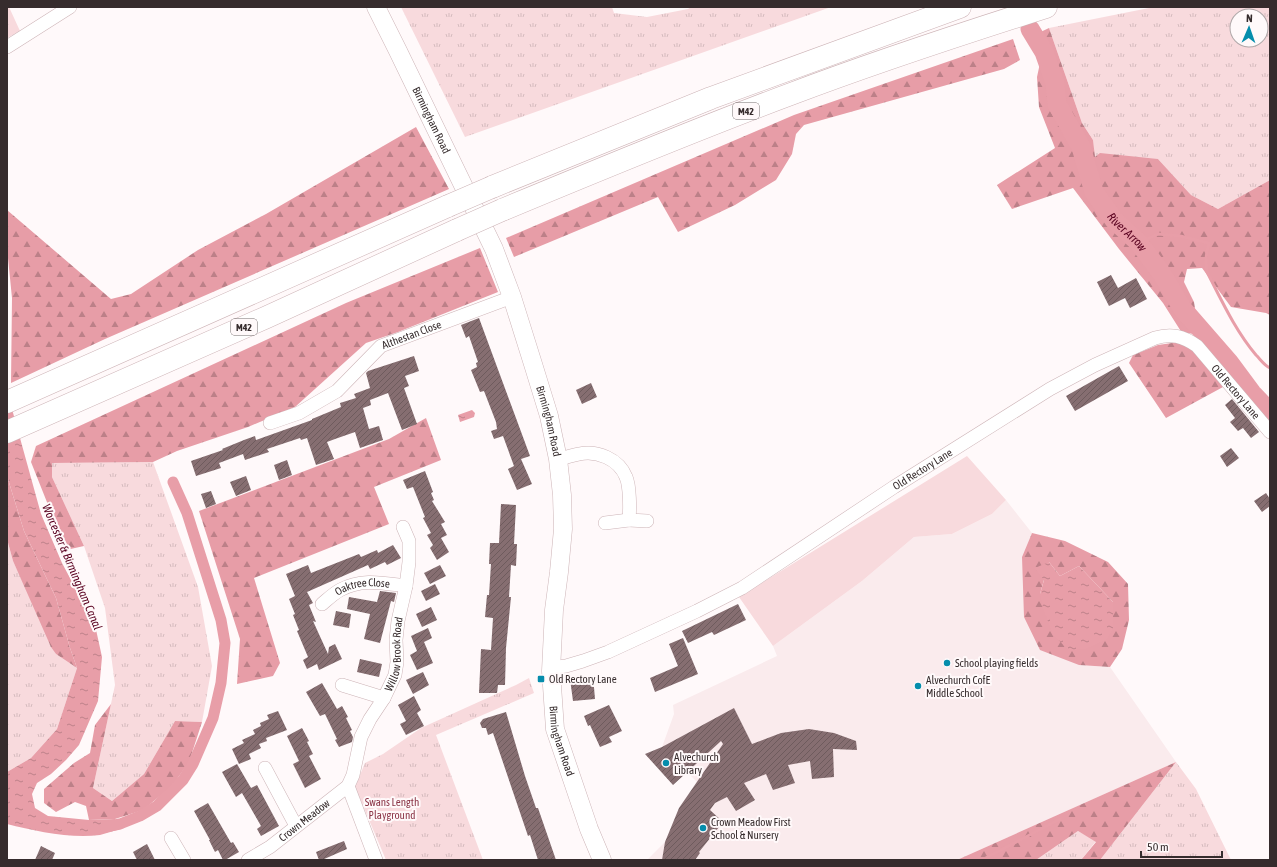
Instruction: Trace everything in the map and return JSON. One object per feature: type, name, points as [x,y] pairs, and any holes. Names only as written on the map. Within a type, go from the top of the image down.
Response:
[{"type":"highway","name":"M42","points":[[16,398],[492,187],[710,98],[960,7]]},
{"type":"highway","name":"M42","points":[[7,432],[267,317],[502,210],[656,147],[792,94],[1046,7]]},
{"type":"main road","name":"Birmingham Road","points":[[376,7],[494,249],[512,297],[546,409],[558,459],[562,495],[562,529],[559,572],[554,610],[551,671],[555,729],[589,829],[602,860]]},
{"type":"street","points":[[7,47],[70,7]]},
{"type":"street","name":"Althestan Close","points":[[270,423],[285,423],[337,391],[381,346],[512,297]]},
{"type":"street","name":"Old Rectory Lane","points":[[551,671],[558,667],[583,661],[608,652],[697,611],[742,588],[894,487],[1050,389],[1095,365],[1164,335],[1174,335],[1184,338],[1197,346],[1270,432]]},
{"type":"street","points":[[558,459],[580,453],[603,455],[617,463],[626,477],[630,508],[629,520]]},
{"type":"street","points":[[605,523],[629,520],[647,521]]},
{"type":"street","name":"Willow Brook Road","points":[[351,780],[361,738],[370,719],[384,698],[395,675],[397,662],[396,640],[398,621],[406,586],[409,562],[409,541],[403,527]]},
{"type":"street","name":"Oaktree Close","points":[[322,604],[339,591],[353,584],[371,581],[406,586]]},
{"type":"street","points":[[342,685],[384,698]]},
{"type":"street","points":[[265,768],[296,826]]},
{"type":"street","points":[[351,780],[376,860]]},
{"type":"street","name":"Crown Meadow","points":[[248,860],[270,847],[351,780]]},
{"type":"street","points":[[171,838],[184,860]]},
{"type":"shaded area","name":"Alvechurch CofE Middle School","points":[[1006,500],[1032,533],[1022,557],[1079,665],[1110,667],[1176,762],[957,860],[647,860],[665,842],[697,782],[662,747],[674,714],[673,705],[777,656],[773,646],[862,581],[914,537],[952,534],[992,514]]},
{"type":"green space","points":[[7,7],[9,7],[20,31],[7,38]]},
{"type":"green space","points":[[401,7],[612,7],[614,13],[647,17],[688,9],[691,7],[831,7],[465,137]]},
{"type":"green space","points":[[1154,7],[1270,7],[1270,180],[1218,209],[1191,195],[1158,159],[1094,158],[1093,140],[1082,123],[1049,28]]},
{"type":"green space","points":[[1049,28],[1082,123],[1093,140],[1095,157],[1100,153],[1158,159],[1191,195],[1218,209],[1270,180],[1270,315],[1231,307],[1202,268],[1187,269],[1184,282],[1194,302],[1199,334],[1182,333],[1163,303],[1119,249],[1073,188],[1012,209],[997,185],[1055,148],[1039,107],[1037,77],[1040,63],[1030,37]]},
{"type":"green space","points":[[1013,39],[1020,60],[1004,69],[804,125],[796,134],[792,154],[776,180],[735,205],[678,232],[658,197],[514,257],[506,238],[794,115]]},
{"type":"green space","points":[[416,127],[449,189],[105,339],[11,383],[12,298],[7,248],[7,210],[111,299],[131,294],[198,250],[266,214]]},
{"type":"green space","points":[[480,248],[498,292],[398,332],[366,343],[295,407],[248,427],[177,451],[153,462],[52,463],[52,477],[84,546],[66,550],[31,462],[36,446],[346,303]]},
{"type":"green space","points":[[1179,342],[1192,350],[1223,387],[1166,418],[1129,363],[1133,355],[1158,345]]},
{"type":"green space","points":[[426,418],[441,460],[374,487],[389,524],[254,578],[280,663],[273,676],[237,684],[240,639],[199,511],[389,439]]},
{"type":"green space","points":[[967,456],[1006,500],[992,514],[952,534],[914,537],[862,581],[773,646],[739,597]]},
{"type":"green space","points":[[153,462],[198,587],[212,666],[202,722],[175,721],[144,774],[112,801],[93,788],[115,685],[105,608],[84,546],[52,477],[52,463]]},
{"type":"green space","points":[[7,476],[24,531],[56,598],[77,668],[56,654],[51,647],[13,561],[7,539]]},
{"type":"green space","points":[[1032,533],[1065,541],[1108,562],[1128,584],[1129,620],[1122,649],[1110,667],[1079,665],[1040,650],[1024,617],[1022,557]],"holes":[[[1049,562],[1060,576],[1079,566],[1113,602],[1040,594]]]},
{"type":"green space","points":[[7,539],[13,561],[56,654],[77,668],[57,729],[31,758],[7,772]]},
{"type":"green space","name":"Swans Length Playground","points":[[529,678],[534,693],[436,735],[483,860],[386,860],[355,787],[365,763],[383,754],[421,728]]},
{"type":"green space","points":[[111,704],[93,788],[112,801],[144,774],[175,721],[202,722],[189,762],[172,786],[143,810],[115,819],[89,820],[86,806],[75,802],[56,812],[44,803],[44,789],[74,763],[90,753],[95,725]]},
{"type":"green space","points":[[1176,762],[1196,789],[1231,860],[1100,860]]},
{"type":"green space","points":[[1176,762],[1100,860],[1081,860],[1096,842],[1078,831],[1036,860],[957,860]]},
{"type":"green space","points":[[1078,831],[1096,841],[1081,860],[1036,860]]},
{"type":"water","points":[[7,391],[41,514],[62,563],[95,625],[102,657],[98,701],[79,745],[51,774],[37,783],[32,794],[35,808],[48,816],[89,820],[115,819],[124,828],[100,835],[65,835],[41,832],[7,824],[7,772],[31,758],[57,729],[77,668],[56,598],[24,531],[7,476]]},
{"type":"water","points":[[472,410],[475,413],[474,417],[460,422],[458,415]]},
{"type":"water","points":[[1049,562],[1060,576],[1079,566],[1113,602],[1113,628],[1107,639],[1085,649],[1068,650],[1053,634],[1044,611],[1040,594],[1044,580],[1035,568]]},
{"type":"building","points":[[1111,275],[1118,288],[1136,278],[1147,299],[1130,308],[1125,298],[1109,306],[1097,282]]},
{"type":"building","points":[[479,318],[530,456],[521,459],[532,484],[517,490],[508,469],[514,466],[503,436],[494,439],[491,431],[497,429],[496,422],[484,391],[480,392],[471,370],[477,367],[476,363],[478,362],[469,336],[466,338],[461,325]]},
{"type":"building","points":[[414,356],[419,371],[405,376],[409,386],[404,388],[417,424],[402,430],[388,393],[370,400],[371,405],[363,408],[369,429],[379,426],[383,440],[360,448],[355,432],[335,439],[327,442],[334,459],[316,465],[307,438],[301,440],[300,438],[267,449],[269,452],[245,460],[243,454],[219,463],[221,468],[196,476],[191,461],[223,450],[222,449],[255,436],[256,440],[312,420],[341,407],[340,403],[356,398],[354,394],[370,388],[366,373],[368,371]]},
{"type":"building","points":[[1119,366],[1128,381],[1075,411],[1066,396]]},
{"type":"building","points":[[591,383],[597,397],[582,404],[576,390]]},
{"type":"building","points":[[1232,399],[1259,432],[1251,438],[1243,428],[1238,431],[1230,422],[1235,418],[1225,405]]},
{"type":"building","points":[[1231,448],[1239,458],[1227,467],[1220,456]]},
{"type":"building","points":[[287,460],[292,475],[279,480],[274,465]]},
{"type":"building","points":[[425,471],[433,492],[431,493],[434,500],[432,501],[445,522],[441,524],[447,535],[441,538],[449,552],[437,560],[430,548],[433,545],[427,535],[431,533],[423,518],[425,517],[413,487],[407,489],[403,480]]},
{"type":"building","points":[[246,476],[251,490],[236,496],[230,482]]},
{"type":"building","points":[[211,491],[216,504],[206,508],[201,494]]},
{"type":"building","points":[[1266,493],[1270,499],[1270,506],[1262,512],[1254,501]]},
{"type":"building","points":[[501,504],[516,505],[514,544],[517,544],[516,566],[511,565],[509,597],[511,597],[506,648],[505,685],[498,685],[497,693],[479,693],[481,649],[491,650],[493,618],[485,617],[487,595],[489,595],[491,564],[489,564],[490,543],[499,543]]},
{"type":"building","points":[[393,545],[401,558],[387,565],[385,562],[370,569],[368,565],[307,592],[313,603],[309,605],[316,622],[313,621],[328,654],[329,647],[335,644],[342,659],[319,670],[317,664],[307,669],[303,660],[308,657],[297,631],[299,630],[293,615],[295,614],[289,599],[295,596],[286,574],[308,565],[311,573],[359,554],[361,557],[377,550],[378,553]]},
{"type":"building","points":[[440,565],[446,576],[430,584],[424,573]]},
{"type":"building","points":[[435,584],[440,594],[426,601],[421,591]]},
{"type":"building","points":[[380,591],[396,593],[394,602],[391,601],[380,643],[364,639],[370,614],[347,609],[349,597],[377,602]]},
{"type":"building","points":[[738,604],[746,620],[714,635],[712,632],[688,643],[682,631]]},
{"type":"building","points":[[431,607],[437,620],[422,627],[416,614]]},
{"type":"building","points":[[336,611],[351,614],[349,628],[333,625]]},
{"type":"building","points":[[428,628],[432,638],[424,642],[433,663],[417,670],[410,655],[417,651],[411,636]]},
{"type":"building","points":[[683,638],[698,674],[655,692],[650,678],[678,666],[669,644]]},
{"type":"building","points":[[360,659],[382,664],[379,677],[357,672]]},
{"type":"building","points":[[423,672],[429,685],[413,694],[406,680]]},
{"type":"building","points":[[593,676],[595,699],[573,701],[570,679]]},
{"type":"building","points":[[322,683],[337,709],[342,706],[348,717],[346,718],[352,730],[350,731],[353,737],[352,742],[339,747],[335,740],[337,739],[325,714],[320,716],[306,692]]},
{"type":"building","points":[[414,696],[421,710],[417,713],[424,726],[406,735],[400,724],[406,721],[398,705]]},
{"type":"building","points":[[609,705],[622,731],[609,737],[612,742],[600,747],[590,725],[588,726],[584,716]]},
{"type":"building","points":[[734,708],[752,744],[781,733],[809,729],[834,733],[856,741],[857,750],[833,749],[834,777],[812,779],[810,761],[788,765],[795,783],[773,790],[766,774],[744,783],[755,800],[736,811],[727,797],[715,803],[710,810],[723,822],[699,852],[700,853],[695,860],[662,860],[665,842],[679,808],[723,744],[721,741],[673,785],[645,754],[662,747]]},
{"type":"building","points":[[278,711],[287,730],[266,738],[267,741],[259,744],[261,748],[249,754],[251,759],[239,764],[232,749],[244,743],[242,740],[255,734],[253,730],[261,726],[260,723],[269,719],[267,715]]},
{"type":"building","points":[[506,712],[525,776],[556,860],[538,860],[530,835],[528,836],[493,733],[488,735],[486,728],[482,728],[480,723],[483,719]]},
{"type":"building","points":[[302,728],[309,741],[307,742],[313,754],[309,756],[321,779],[305,788],[293,764],[299,761],[287,736]]},
{"type":"building","points":[[237,764],[251,788],[257,785],[279,826],[261,836],[257,829],[261,826],[242,793],[236,797],[222,772]]},
{"type":"building","points":[[208,803],[231,843],[233,842],[239,852],[225,860],[223,860],[218,850],[215,852],[194,811]]},
{"type":"building","points":[[344,841],[347,849],[319,860],[316,852]]},
{"type":"building","points":[[147,844],[155,860],[137,860],[133,852]]},
{"type":"building","points":[[41,846],[55,853],[52,860],[35,860]]},
{"type":"waterway","name":"River Arrow","points":[[1030,29],[1044,52],[1055,83],[1057,104],[1081,147],[1094,192],[1114,220],[1139,243],[1162,274],[1182,308],[1229,362],[1252,393],[1270,411]]},
{"type":"waterway","points":[[1139,243],[1158,234],[1180,236],[1209,243],[1206,258],[1207,272],[1229,315],[1242,336],[1256,355],[1270,368]]},
{"type":"waterway","points":[[105,827],[120,824],[140,816],[157,806],[183,780],[193,764],[213,718],[221,683],[225,643],[221,620],[187,513],[173,482]]},
{"type":"waterway","points":[[982,860],[1060,819]]},
{"type":"place","name":"School playing fields","points":[[947,663]]},
{"type":"place","name":"Old Rectory Lane","points":[[541,679]]},
{"type":"place","name":"Alvechurch CofE Middle School","points":[[918,686]]},
{"type":"place","name":"Alvechurch Library","points":[[666,763]]},
{"type":"place","name":"Crown Meadow First School & Nursery","points":[[703,828]]},
{"type":"water label","name":"Worcester & Birmingham Canal","points":[[72,567]]}]
